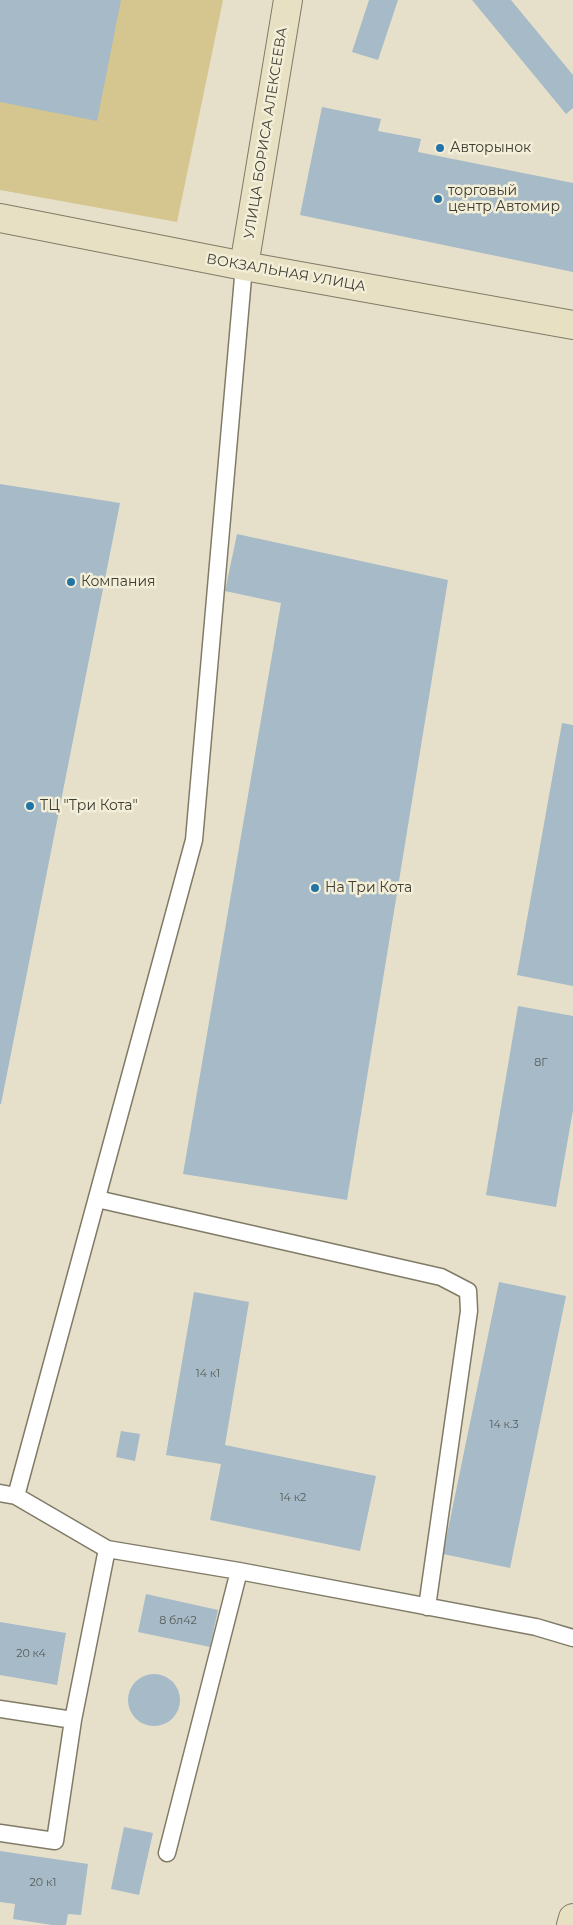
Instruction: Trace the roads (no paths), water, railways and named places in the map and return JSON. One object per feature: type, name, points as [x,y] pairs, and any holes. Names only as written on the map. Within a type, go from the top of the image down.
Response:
[{"type":"main road","name":"УЛИЦА БОРИСА АЛЕКСЕЕВА","points":[[244,266],[288,0]]},
{"type":"main road","name":"ВОКЗАЛЬНАЯ УЛИЦА","points":[[0,218],[244,266],[573,325]]},
{"type":"main road","points":[[571,1925],[573,1918]]},
{"type":"lane","points":[[244,266],[194,840],[97,1199],[8,1494],[107,1549],[536,1627],[573,1638]]},
{"type":"lane","points":[[97,1199],[440,1277],[468,1290],[469,1311],[427,1607]]},
{"type":"lane","points":[[0,1833],[54,1841],[73,1720],[107,1549]]},
{"type":"lane","points":[[167,1853],[239,1572]]},
{"type":"lane","points":[[0,1708],[73,1720]]},
{"type":"place","name":"Авторынок","points":[[440,148]]},
{"type":"place","name":"торговый центр Автомир","points":[[438,199]]},
{"type":"place","name":"Компания","points":[[71,582]]},
{"type":"place","name":"ТЦ \"Три Кота\"","points":[[30,806]]},
{"type":"place","name":"На Три Кота","points":[[315,888]]}]
